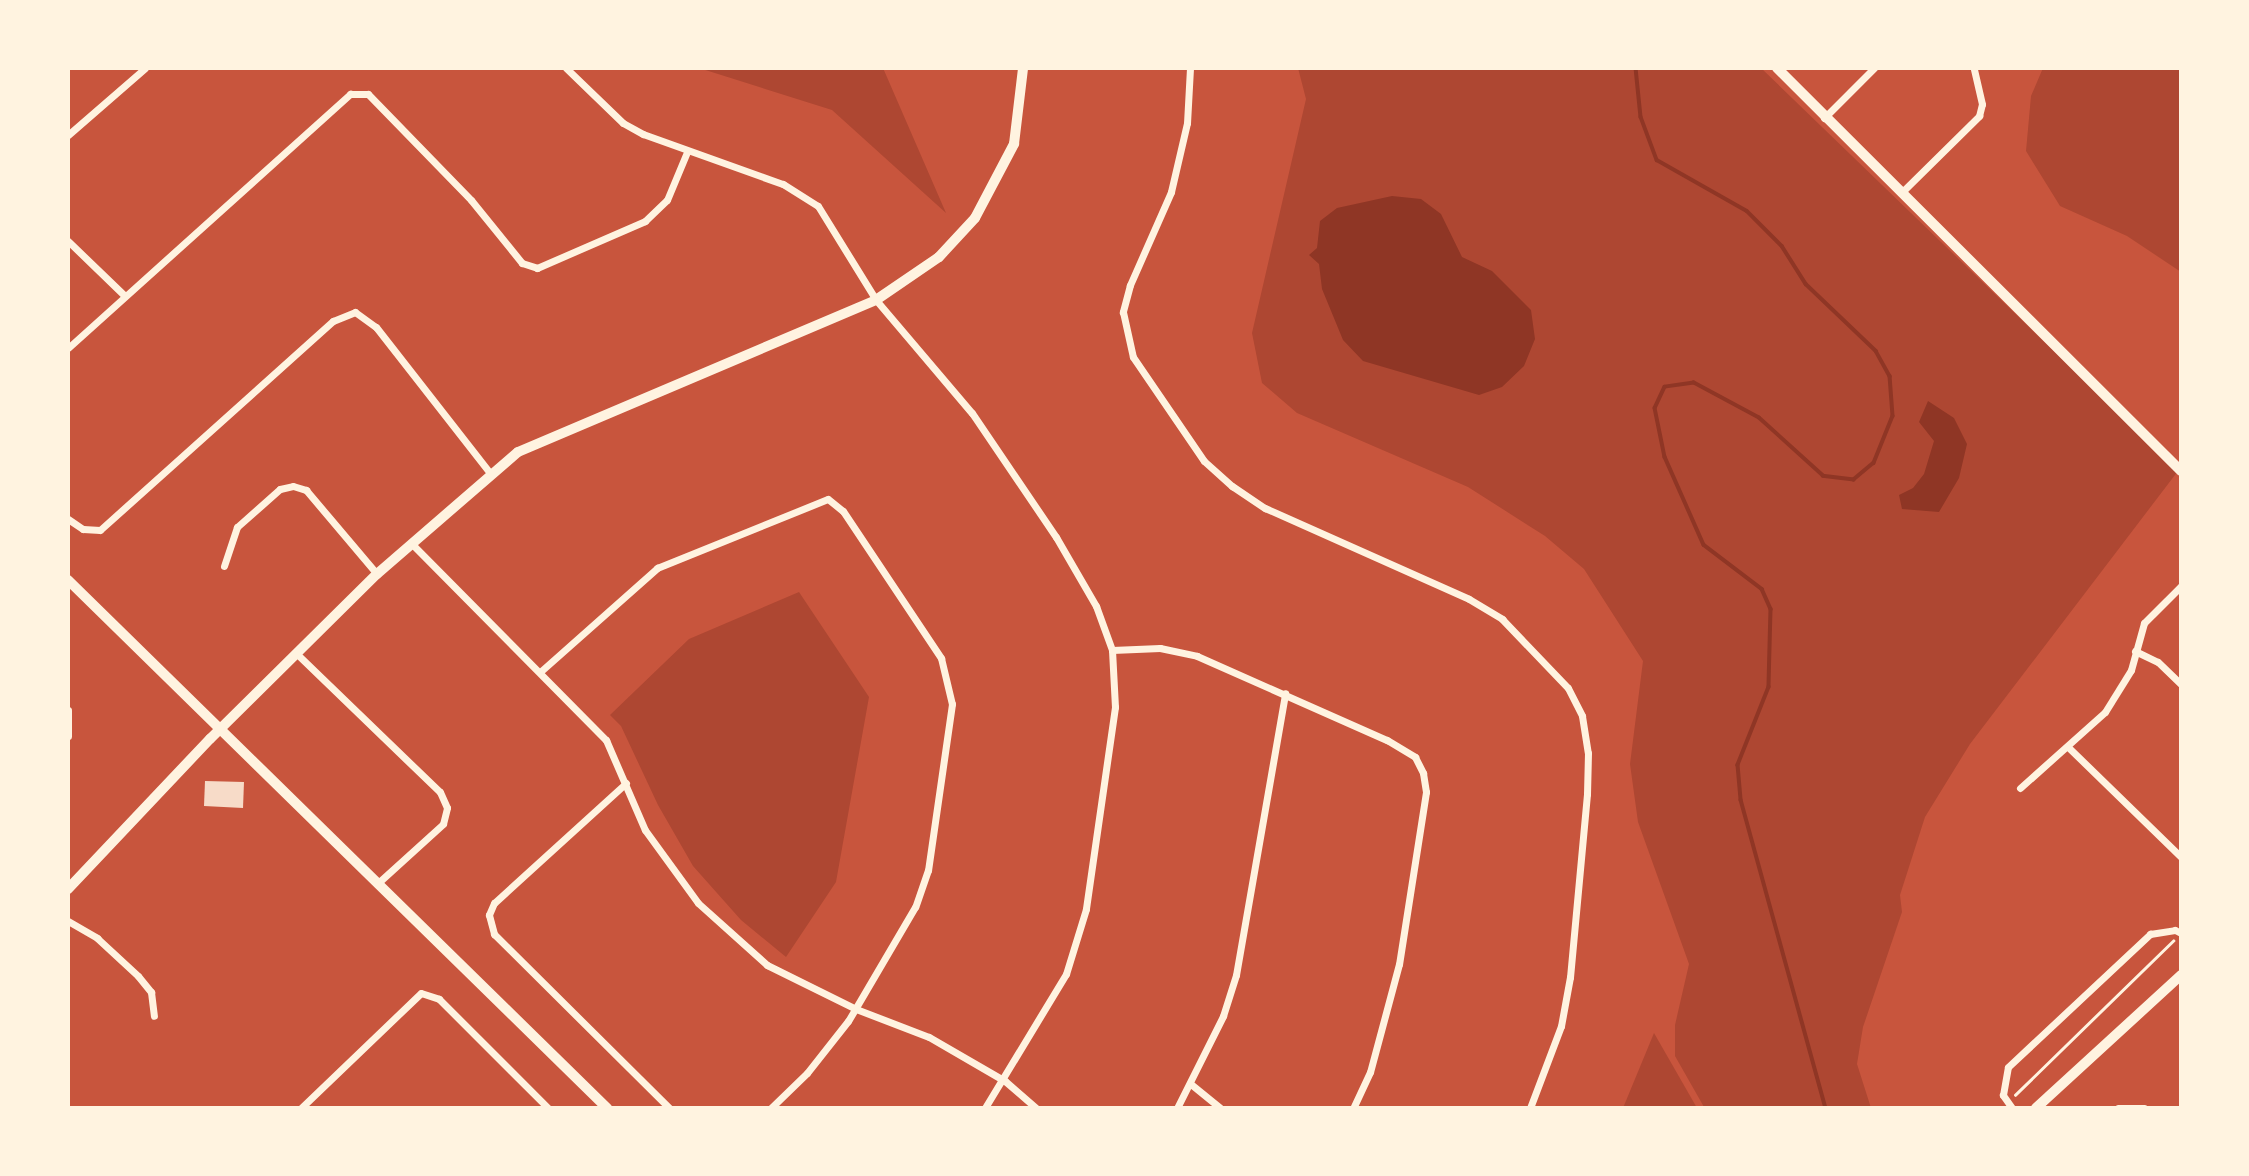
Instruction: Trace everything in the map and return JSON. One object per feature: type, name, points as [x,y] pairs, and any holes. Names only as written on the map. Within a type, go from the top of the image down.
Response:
[{"type":"main road","points":[[2036,1108],[2181,975]]},
{"type":"street","points":[[68,135],[145,68]]},
{"type":"street","points":[[566,68],[623,123],[687,152],[783,184],[811,200],[830,221],[876,300],[972,413],[1034,503],[1078,570],[1112,650],[1115,706],[1086,909],[1066,974],[1005,1082],[985,1108]]},
{"type":"street","points":[[68,889],[221,729],[377,574],[490,473],[518,452],[876,300],[939,257],[975,218],[1014,145],[1023,68]]},
{"type":"street","points":[[1190,68],[1187,123],[1171,192],[1130,285],[1123,312],[1133,357],[1197,451],[1232,486],[1265,508],[1469,599],[1503,619],[1568,688],[1582,716],[1588,753],[1586,827],[1570,977],[1561,1026],[1530,1108]]},
{"type":"street","points":[[1777,68],[1824,118],[2181,471]]},
{"type":"street","points":[[1824,118],[1874,68]]},
{"type":"street","points":[[1901,193],[1979,116],[1982,104],[1975,68]]},
{"type":"street","points":[[68,348],[350,94],[368,94],[471,200],[522,263],[537,268],[645,222],[667,200],[687,152]]},
{"type":"street","points":[[68,240],[125,296]]},
{"type":"street","points":[[68,519],[83,530],[100,530],[333,321],[355,312],[376,327],[490,473]]},
{"type":"street","points":[[224,566],[237,527],[280,489],[293,486],[306,490],[377,574]]},
{"type":"street","points":[[540,672],[657,568],[808,504],[828,499],[843,511],[941,658],[952,705],[928,870],[906,927],[856,1009],[807,1073],[771,1108]]},
{"type":"street","points":[[412,544],[606,740],[645,830],[698,903],[767,965],[856,1009],[929,1037],[1005,1082],[1036,1108]]},
{"type":"street","points":[[68,580],[607,1108]]},
{"type":"street","points":[[2020,788],[2068,747],[2121,691],[2144,623],[2181,586]]},
{"type":"street","points":[[1112,650],[1160,648],[1197,656],[1285,693],[1415,757],[1426,792],[1399,964],[1370,1072],[1353,1108]]},
{"type":"street","points":[[2135,651],[2158,662],[2181,684]]},
{"type":"street","points":[[298,655],[440,792],[447,808],[443,824],[378,883]]},
{"type":"street","points":[[1177,1108],[1192,1085],[1223,1016],[1246,934],[1285,693]]},
{"type":"street","points":[[68,710],[68,736]]},
{"type":"street","points":[[2068,747],[2181,858]]},
{"type":"street","points":[[625,783],[494,903],[489,915],[494,934],[669,1108]]},
{"type":"street","points":[[68,921],[97,938],[138,976],[151,992],[154,1016]]},
{"type":"street","points":[[2010,1105],[2003,1096],[2008,1068],[2150,934],[2175,930],[2181,933]]},
{"type":"street","points":[[301,1108],[421,993],[439,999],[548,1108]]},
{"type":"street","points":[[1192,1085],[1220,1108]]},
{"type":"street","points":[[2118,1108],[2144,1108]]},
{"type":"path","points":[[2010,1105],[2181,933]]},
{"type":"shaded area","points":[[699,68],[883,68],[946,213],[832,110]]},
{"type":"shaded area","points":[[1298,68],[1761,68],[2178,471],[1970,744],[1925,817],[1900,895],[1902,912],[1863,1027],[1857,1064],[1871,1108],[1704,1107],[1675,1056],[1675,1025],[1689,964],[1638,822],[1630,764],[1643,661],[1584,569],[1545,536],[1468,487],[1297,413],[1262,383],[1252,333],[1306,99]]},
{"type":"shaded area","points":[[2043,68],[2181,68],[2181,272],[2127,236],[2060,206],[2026,151],[2031,96]]},
{"type":"shaded area","points":[[1392,196],[1421,199],[1441,214],[1462,257],[1492,271],[1531,310],[1535,339],[1524,366],[1502,387],[1479,395],[1363,361],[1343,340],[1322,289],[1319,264],[1309,255],[1317,248],[1320,221],[1337,208]]},
{"type":"shaded area","points":[[1928,401],[1954,418],[1967,444],[1959,478],[1939,512],[1902,509],[1899,495],[1913,488],[1924,474],[1934,441],[1919,422]]},
{"type":"shaded area","points":[[799,592],[869,697],[836,882],[786,957],[741,920],[693,866],[658,805],[621,726],[610,715],[689,639]]},
{"type":"shaded area","points":[[1654,1033],[1697,1108],[1623,1108]]},
{"type":"building","points":[[205,781],[244,782],[243,808],[204,806]]},
{"type":"waterway","points":[[1636,68],[1641,117],[1657,160],[1747,211],[1782,246],[1806,284],[1876,351],[1890,376],[1893,416],[1874,463],[1854,480],[1823,476],[1759,418],[1694,383],[1665,387],[1655,408],[1665,457],[1704,545],[1762,589],[1771,609],[1769,687],[1738,765],[1741,800],[1826,1108]]}]
